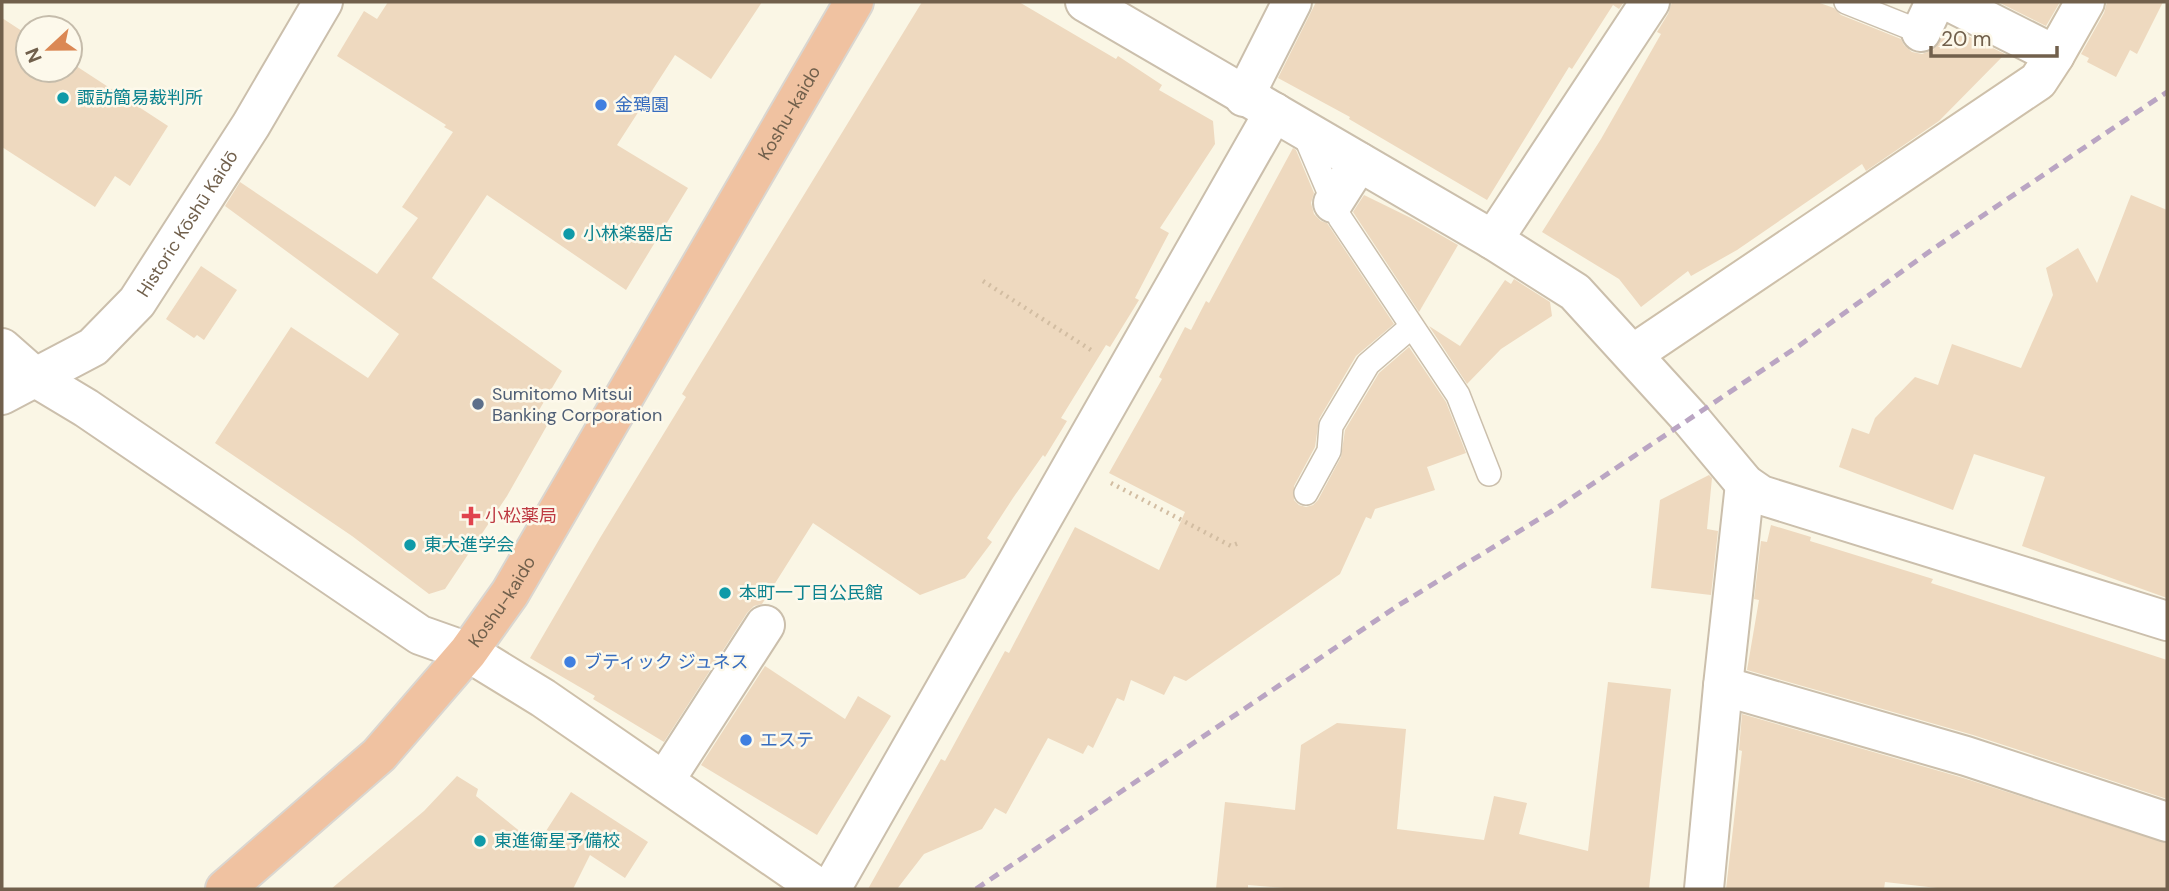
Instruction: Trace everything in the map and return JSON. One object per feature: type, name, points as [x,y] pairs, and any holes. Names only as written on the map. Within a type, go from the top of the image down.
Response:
[{"type":"highway","name":"Koshu-kaido","points":[[225,889],[379,755],[468,652],[510,593],[854,2]]},
{"type":"street","name":"Historic Kōshū Kaidō","points":[[2,395],[93,348],[137,302],[251,125],[323,2]]},
{"type":"street","points":[[1085,2],[1493,240],[1575,292],[1633,354],[1745,484],[1761,495],[2167,621]]},
{"type":"street","points":[[831,889],[1274,113],[1292,2]]},
{"type":"street","points":[[1493,240],[1650,2]]},
{"type":"street","points":[[1951,2],[2055,55]]},
{"type":"street","points":[[1633,354],[2038,81],[2085,2]]},
{"type":"street","points":[[1334,203],[1359,162]]},
{"type":"street","points":[[2,348],[36,378],[86,408],[420,635],[468,652],[543,698],[820,889]]},
{"type":"street","points":[[1704,889],[1745,484]]},
{"type":"street","points":[[665,780],[765,625]]},
{"type":"street","points":[[1723,685],[1966,756],[2167,822]]},
{"type":"lane","points":[[1846,2],[1928,17]]},
{"type":"lane","points":[[1274,113],[1411,327],[1458,395],[1489,474]]},
{"type":"lane","points":[[1306,493],[1329,451],[1331,426],[1368,365],[1411,327]]},
{"type":"path","points":[[983,281],[1126,372]]},
{"type":"path","points":[[1074,464],[1231,546],[1241,542]]},
{"type":"building","points":[[388,2],[762,2],[711,79],[675,55],[617,145],[688,188],[626,290],[487,195],[432,278],[562,371],[535,417],[549,422],[507,496],[445,589],[429,594],[352,536],[215,443],[291,327],[368,378],[399,334],[225,206],[240,182],[377,274],[418,218],[402,207],[453,132],[337,56],[364,11],[377,19]]},
{"type":"building","points":[[922,2],[1019,2],[1116,59],[1118,56],[1162,85],[1159,90],[1213,121],[1215,144],[1160,228],[1169,233],[1135,298],[1139,300],[1110,347],[1106,345],[1061,418],[1067,421],[1045,457],[1043,455],[987,538],[992,542],[965,578],[920,595],[813,523],[762,604],[754,606],[747,613],[664,742],[593,699],[595,696],[530,658],[686,397],[682,394]]},
{"type":"building","points":[[1316,2],[1624,2],[1619,9],[1613,5],[1572,69],[1569,67],[1487,200],[1349,119],[1350,117],[1278,78]]},
{"type":"building","points":[[1672,2],[1817,2],[1834,8],[1841,15],[1901,39],[1912,52],[1922,54],[1933,50],[1943,36],[1968,36],[2005,54],[1939,121],[1866,171],[1862,164],[1737,250],[1691,276],[1688,271],[1641,307],[1619,279],[1542,232],[1601,139],[1661,34],[1657,32]]},
{"type":"building","points":[[1998,2],[2060,2],[2046,26]]},
{"type":"building","points":[[2107,2],[2163,2],[2137,54],[2130,50],[2116,77],[2087,62],[2089,58],[2081,54],[2104,13]]},
{"type":"building","name":"諏訪簡易裁判所","points":[[2,18],[14,26],[14,84],[84,84],[84,71],[168,126],[130,186],[115,176],[95,207],[2,147]]},
{"type":"building","points":[[1293,148],[1314,193],[1311,203],[1314,214],[1327,223],[1394,324],[1356,356],[1319,419],[1315,447],[1294,486],[1294,500],[1306,507],[1318,500],[1341,457],[1345,430],[1379,373],[1409,347],[1446,402],[1466,453],[1427,467],[1435,490],[1375,509],[1371,519],[1366,517],[1340,574],[1186,681],[1174,676],[1164,695],[1131,680],[1124,701],[1117,698],[1093,748],[1088,745],[1083,754],[1048,738],[1006,814],[995,808],[982,829],[924,854],[897,889],[868,889],[941,759],[945,761],[1005,651],[1009,653],[1075,527],[1159,570],[1185,512],[1109,473],[1162,379],[1159,377],[1185,327],[1191,330],[1206,301],[1209,303]]},
{"type":"building","points":[[1364,195],[1458,245],[1419,312],[1353,212]]},
{"type":"building","points":[[2131,195],[2167,210],[2167,598],[2022,546],[2045,477],[1974,454],[1953,510],[1839,467],[1852,428],[1869,434],[1875,418],[1915,377],[1938,385],[1952,344],[2021,368],[2053,295],[2046,268],[2078,248],[2097,283]]},
{"type":"building","points":[[201,266],[237,290],[204,340],[197,335],[194,338],[166,319]]},
{"type":"building","points":[[1514,279],[1550,302],[1552,316],[1501,349],[1467,384],[1429,326],[1460,346],[1505,280],[1511,284]]},
{"type":"building","points":[[1709,475],[1712,478],[1707,529],[1718,531],[1711,595],[1651,588],[1660,500]]},
{"type":"building","points":[[1771,525],[1811,537],[1810,541],[1933,579],[1931,583],[2167,660],[2167,799],[1973,735],[1747,670],[1759,600],[1754,599],[1761,541],[1767,542]]},
{"type":"building","points":[[765,666],[845,719],[858,696],[891,716],[817,835],[701,765]]},
{"type":"building","points":[[1608,682],[1671,689],[1649,889],[1297,889],[1248,885],[1248,889],[1216,889],[1225,802],[1295,810],[1301,745],[1337,723],[1406,729],[1397,829],[1484,840],[1494,796],[1527,803],[1519,834],[1588,851]]},
{"type":"building","points":[[1742,714],[1960,777],[2167,843],[2167,889],[1946,889],[1885,882],[1884,889],[1726,889],[1742,751],[1739,750]]},
{"type":"building","points":[[457,776],[478,789],[476,796],[537,845],[571,792],[648,842],[625,878],[590,855],[573,889],[331,889],[424,811]]},
{"type":"railway","points":[[976,889],[1399,605],[1552,511],[1800,345],[1933,249],[2167,92]]},
{"type":"place","name":"諏訪簡易裁判所","points":[[63,98]]},
{"type":"place","name":"金鵄園","points":[[601,105]]},
{"type":"place","name":"小林楽器店","points":[[569,234]]},
{"type":"place","name":"Sumitomo Mitsui Banking Corporation","points":[[478,404]]},
{"type":"place","name":"小松薬局","points":[[471,516]]},
{"type":"place","name":"東大進学会","points":[[410,545]]},
{"type":"place","name":"本町一丁目公民館","points":[[725,593]]},
{"type":"place","name":"ブティック ジュネス","points":[[570,662]]},
{"type":"place","name":"エステ","points":[[746,740]]},
{"type":"place","name":"東進衛星予備校","points":[[480,841]]}]
